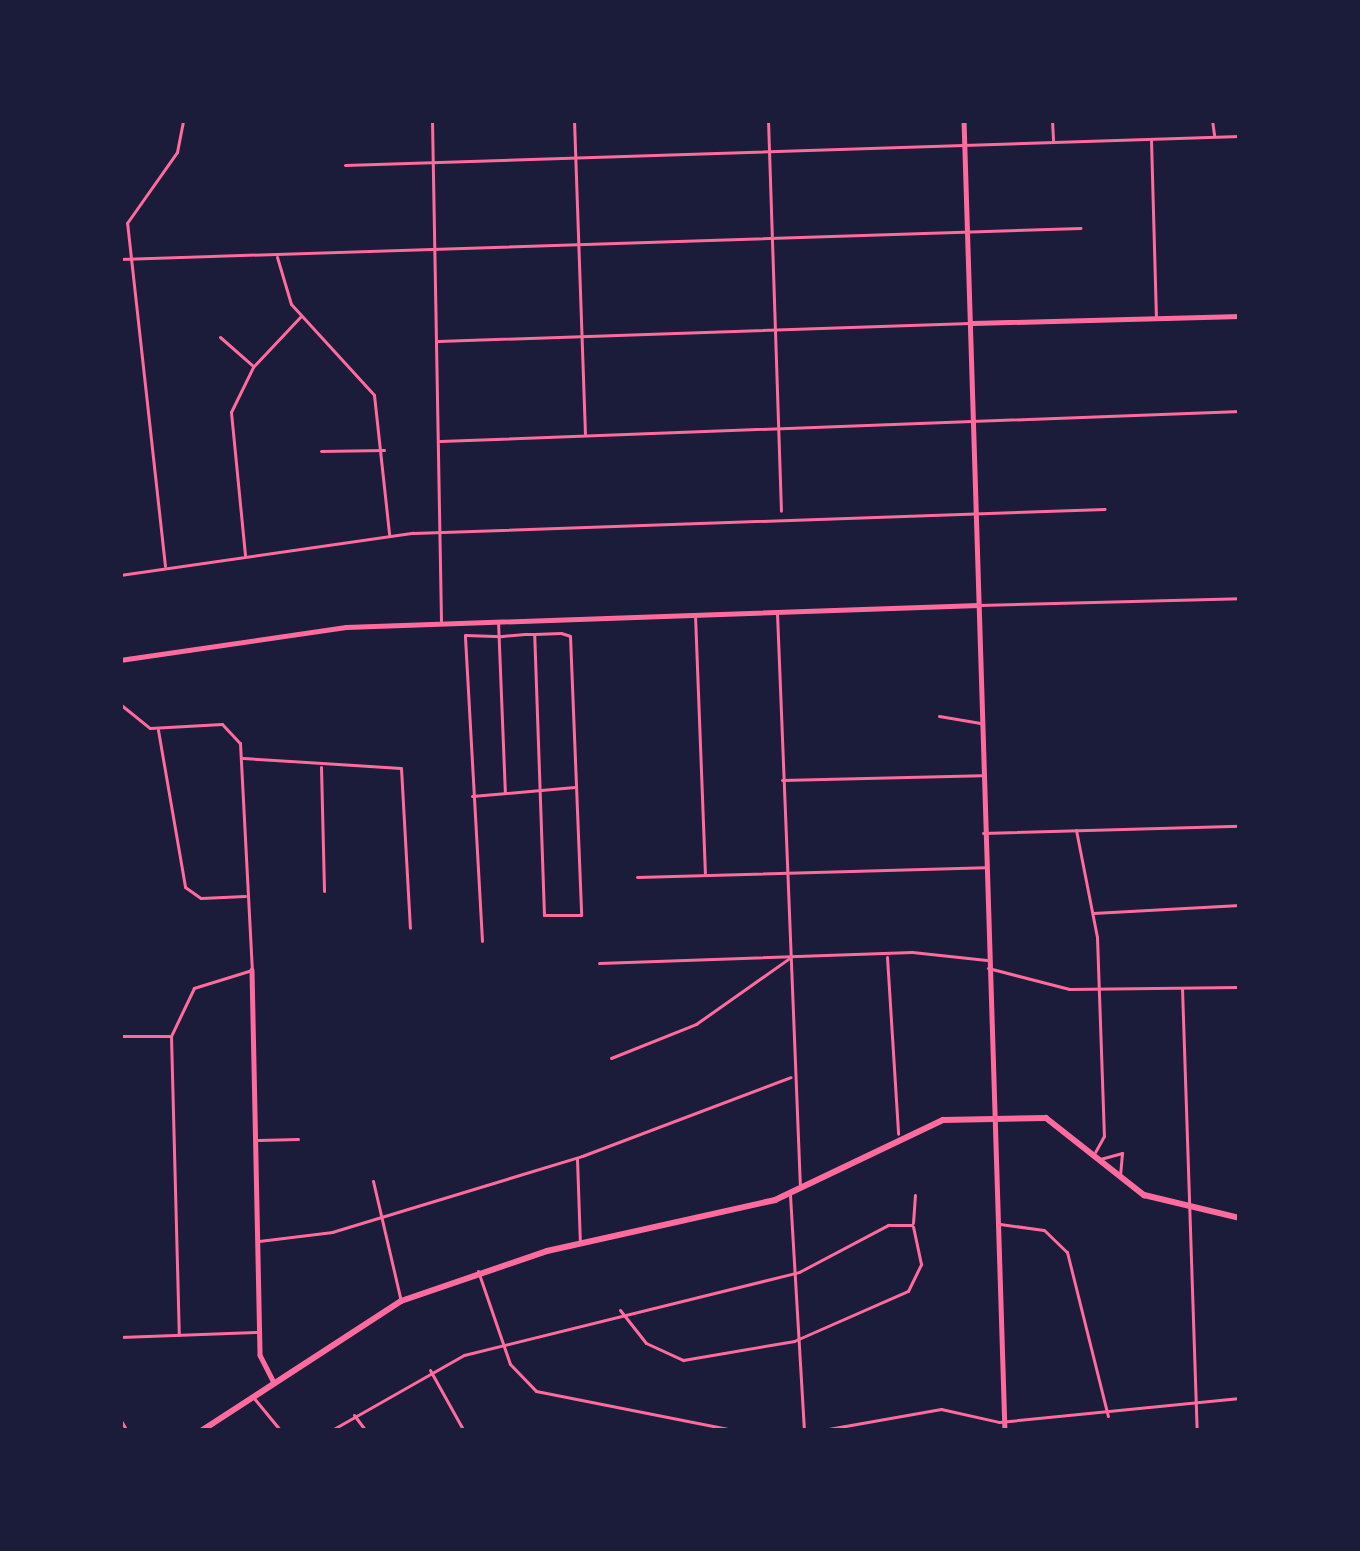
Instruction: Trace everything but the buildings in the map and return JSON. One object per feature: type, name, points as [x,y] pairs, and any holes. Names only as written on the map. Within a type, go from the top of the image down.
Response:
[{"type":"main road","points":[[201,1431],[401,1300],[478,1271],[580,1243],[790,1195],[898,1134],[928,1124],[994,1112],[1058,1123],[1119,1178],[1190,1213],[1240,1218]]},
{"type":"street","points":[[165,569],[128,258],[133,205],[177,152],[183,120]]},
{"type":"street","points":[[432,120],[441,622]]},
{"type":"street","points":[[574,120],[585,436]]},
{"type":"street","points":[[768,120],[781,513]]},
{"type":"street","points":[[964,120],[1005,1431]]},
{"type":"street","points":[[1052,120],[1053,142]]},
{"type":"street","points":[[1213,120],[1214,136]]},
{"type":"street","points":[[345,165],[1239,136],[1240,178]]},
{"type":"street","points":[[1151,138],[1156,318]]},
{"type":"street","points":[[120,259],[1081,228]]},
{"type":"street","points":[[277,254],[301,316],[367,381],[386,450],[389,536]]},
{"type":"street","points":[[246,557],[230,422],[253,367],[301,316]]},
{"type":"street","points":[[438,340],[1240,316]]},
{"type":"street","points":[[220,337],[253,367]]},
{"type":"street","points":[[440,441],[1240,411]]},
{"type":"street","points":[[321,451],[386,450]]},
{"type":"street","points":[[120,575],[440,532],[781,513],[1105,509]]},
{"type":"street","points":[[120,660],[441,622],[1240,598]]},
{"type":"street","points":[[777,613],[800,1190]]},
{"type":"street","points":[[695,614],[705,875]]},
{"type":"street","points":[[498,620],[505,793]]},
{"type":"street","points":[[482,941],[465,634],[534,634],[570,637],[579,918],[547,919],[534,634]]},
{"type":"street","points":[[120,704],[158,730],[223,724],[242,758],[260,1332],[273,1380]]},
{"type":"street","points":[[939,716],[982,723]]},
{"type":"street","points":[[158,730],[185,887],[201,898],[247,896]]},
{"type":"street","points":[[242,758],[321,765],[392,763],[404,776],[410,928]]},
{"type":"street","points":[[321,765],[324,891]]},
{"type":"street","points":[[782,780],[983,775]]},
{"type":"street","points":[[472,796],[577,787]]},
{"type":"street","points":[[983,833],[1240,826]]},
{"type":"street","points":[[1076,830],[1092,913],[1098,991],[1104,1136],[1096,1157],[1122,1153],[1119,1178]]},
{"type":"street","points":[[637,877],[985,867]]},
{"type":"street","points":[[1092,913],[1240,905]]},
{"type":"street","points":[[887,953],[898,1134]]},
{"type":"street","points":[[599,963],[887,953],[987,964],[1098,991],[1240,987]]},
{"type":"street","points":[[610,1058],[696,1024],[789,958]]},
{"type":"street","points":[[179,1335],[171,1036],[194,988],[252,970]]},
{"type":"street","points":[[1182,988],[1197,1431]]},
{"type":"street","points":[[120,1036],[171,1036]]},
{"type":"street","points":[[259,1241],[378,1216],[577,1157],[793,1076]]},
{"type":"street","points":[[256,1140],[298,1139]]},
{"type":"street","points":[[577,1157],[580,1243]]},
{"type":"street","points":[[373,1181],[401,1300]]},
{"type":"street","points":[[790,1195],[799,1272],[804,1431]]},
{"type":"street","points":[[620,1310],[646,1343],[683,1360],[801,1339],[908,1291],[921,1264],[912,1226],[915,1196]]},
{"type":"street","points":[[998,1224],[1043,1230],[1067,1252],[1108,1416]]},
{"type":"street","points":[[330,1431],[430,1370],[502,1342],[620,1310],[799,1272],[888,1225],[912,1226]]},
{"type":"street","points":[[478,1271],[517,1374],[547,1396],[738,1431]]},
{"type":"street","points":[[120,1337],[260,1332]]},
{"type":"street","points":[[430,1370],[464,1431]]},
{"type":"street","points":[[251,1395],[281,1431]]},
{"type":"street","points":[[817,1431],[941,1409],[1005,1421],[1108,1416],[1196,1399],[1240,1398]]},
{"type":"street","points":[[352,1414],[366,1431]]},
{"type":"street","points":[[120,1419],[127,1431]]}]
